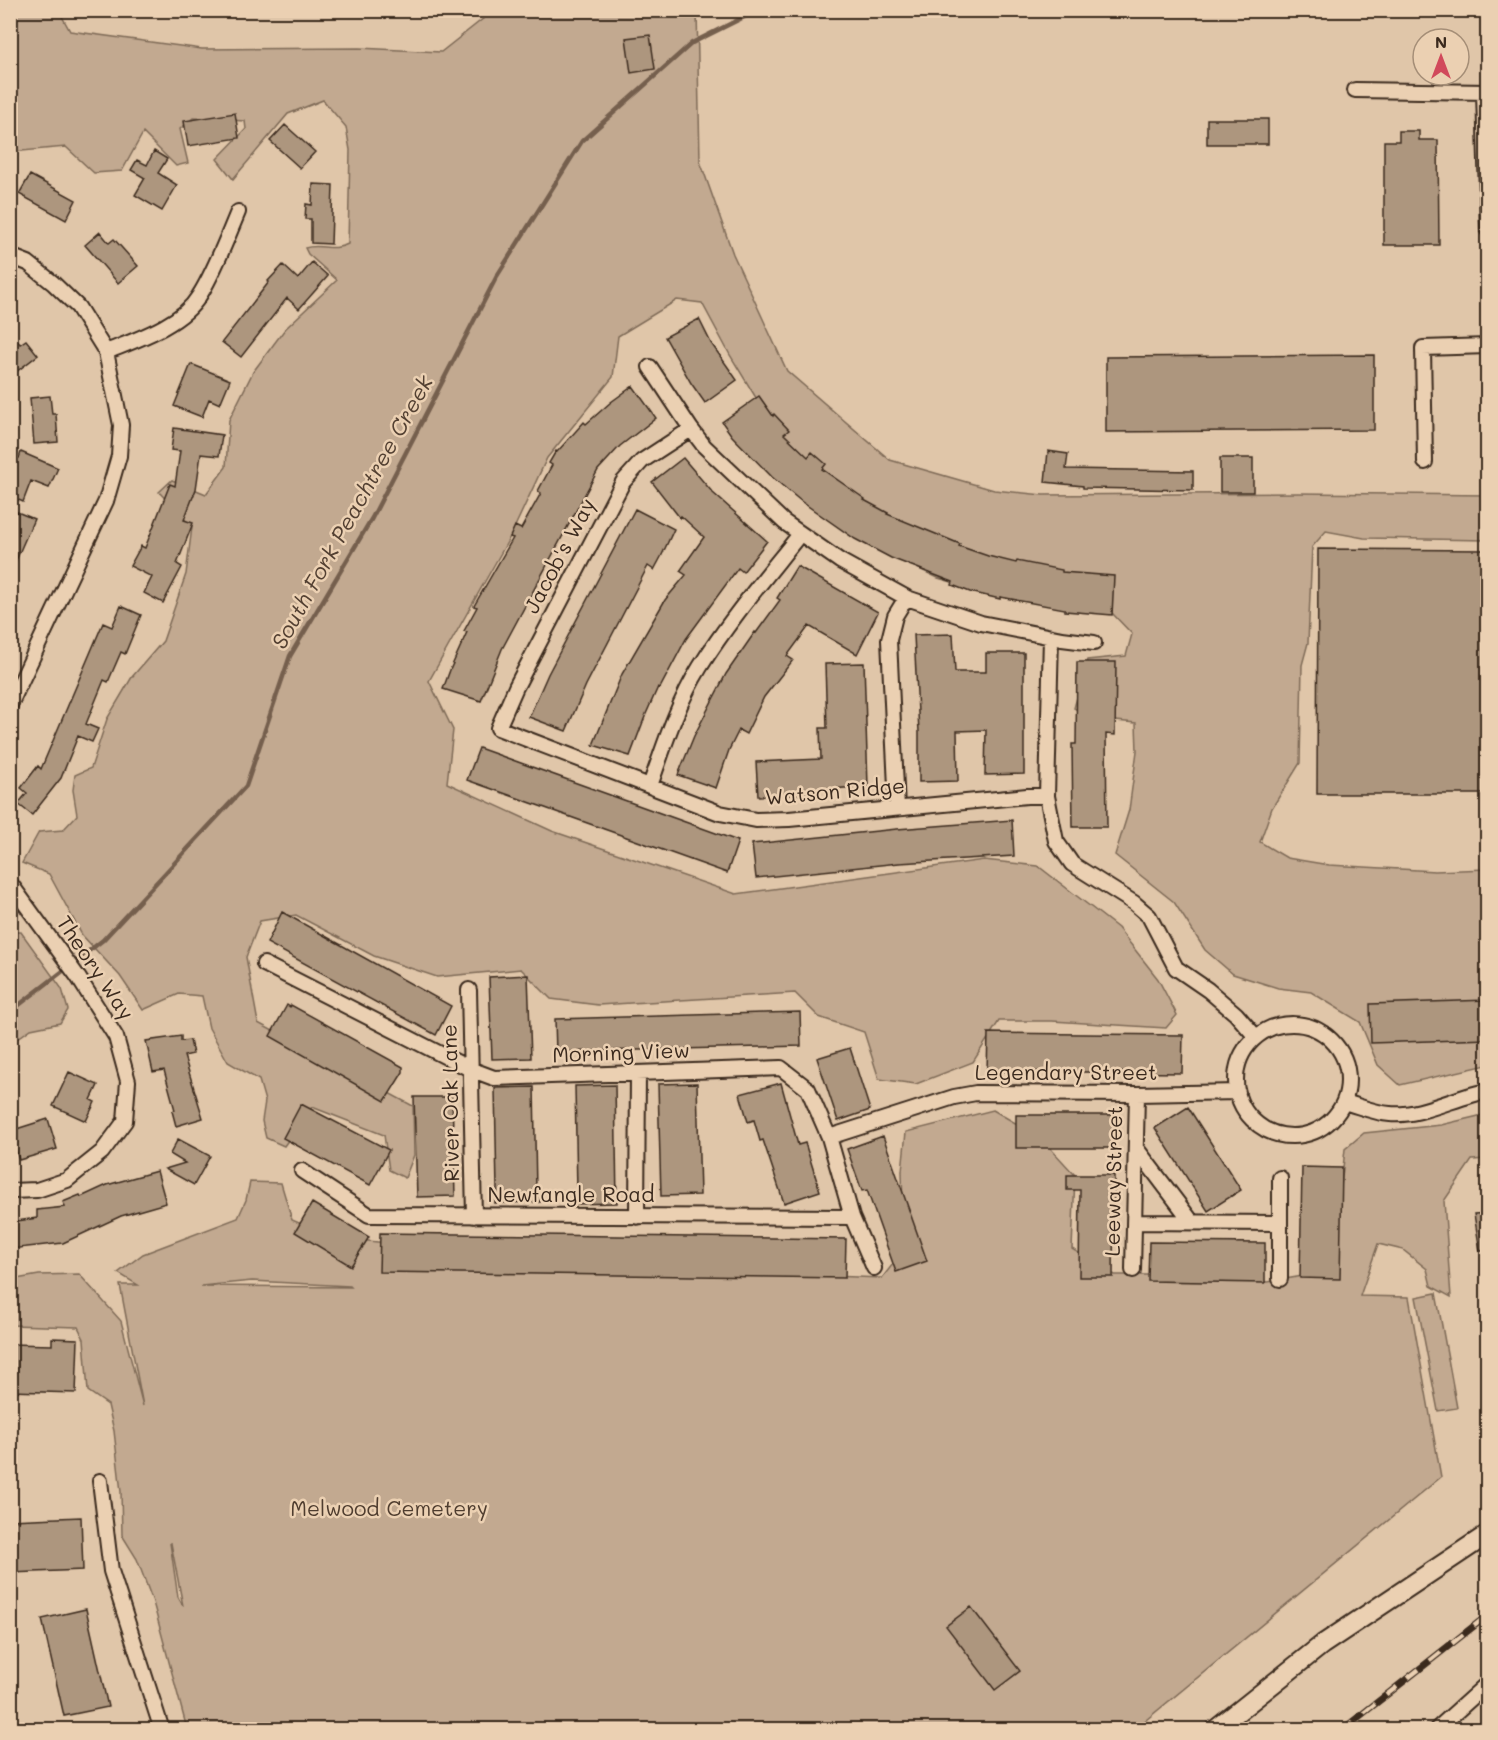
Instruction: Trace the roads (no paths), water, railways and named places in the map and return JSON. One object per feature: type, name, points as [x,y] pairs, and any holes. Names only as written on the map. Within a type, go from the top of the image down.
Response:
[{"type":"main road","points":[[1215,1730],[1323,1644],[1488,1534]]},
{"type":"street","points":[[1355,90],[1486,92],[1488,230]]},
{"type":"street","points":[[106,352],[141,338],[177,319],[199,297],[238,212]]},
{"type":"street","points":[[10,256],[28,263],[78,307],[106,352],[121,425],[119,456],[106,501],[10,705]]},
{"type":"street","points":[[1425,462],[1423,348],[1488,346]]},
{"type":"street","points":[[650,367],[690,429],[704,446],[784,522],[840,561],[906,598],[981,623],[1094,643]]},
{"type":"street","name":"Jacob's Way","points":[[498,728],[516,687],[623,482],[642,461],[690,429]]},
{"type":"street","points":[[650,786],[676,714],[700,668],[727,628],[800,534]]},
{"type":"street","points":[[897,808],[889,640],[895,616],[906,598]]},
{"type":"street","points":[[1051,637],[1047,796],[1056,841],[1062,853],[1072,864],[1134,903],[1149,916],[1176,968],[1208,990],[1236,1014],[1256,1037]]},
{"type":"street","name":"Watson Ridge","points":[[498,728],[720,813],[756,820],[1047,796]]},
{"type":"street","name":"Theory Way","points":[[10,883],[78,977],[116,1037],[128,1081],[125,1121],[102,1152],[67,1180],[38,1190],[10,1191]]},
{"type":"street","name":"Morning View","points":[[264,964],[470,1069],[494,1078],[781,1068],[808,1089],[829,1137],[852,1216],[874,1268]]},
{"type":"street","name":"River Oak Lane","points":[[469,990],[474,1216]]},
{"type":"street","points":[[1291,1023],[1309,1026],[1326,1035],[1339,1048],[1347,1065],[1349,1084],[1344,1102],[1334,1117],[1321,1128],[1304,1134],[1287,1136],[1270,1131],[1255,1122],[1244,1108],[1238,1092],[1236,1077],[1239,1062],[1246,1048],[1256,1037],[1272,1028],[1291,1023]]},
{"type":"street","points":[[637,1216],[638,1073]]},
{"type":"street","points":[[1344,1102],[1391,1114],[1428,1109],[1470,1094],[1488,1091]]},
{"type":"street","name":"Legendary Street","points":[[829,1137],[954,1096],[976,1093],[1238,1092]]},
{"type":"street","name":"Leeway Street","points":[[1133,1270],[1137,1094]]},
{"type":"street","points":[[1136,1148],[1192,1222]]},
{"type":"street","name":"Newfangle Road","points":[[302,1172],[369,1215],[852,1216]]},
{"type":"street","points":[[1280,1178],[1280,1279]]},
{"type":"street","points":[[1134,1222],[1280,1223]]},
{"type":"street","points":[[100,1481],[111,1571],[162,1730]]},
{"type":"street","points":[[1436,1730],[1488,1683]]},
{"type":"waterway","name":"South Fork Peachtree Creek","points":[[10,1012],[103,940],[246,786],[290,656],[372,518],[497,276],[582,141],[692,43],[758,10]]},
{"type":"railway","points":[[1342,1730],[1488,1615]]},
{"type":"park label","name":"Melwood Cemetery","points":[[389,1509]]}]
